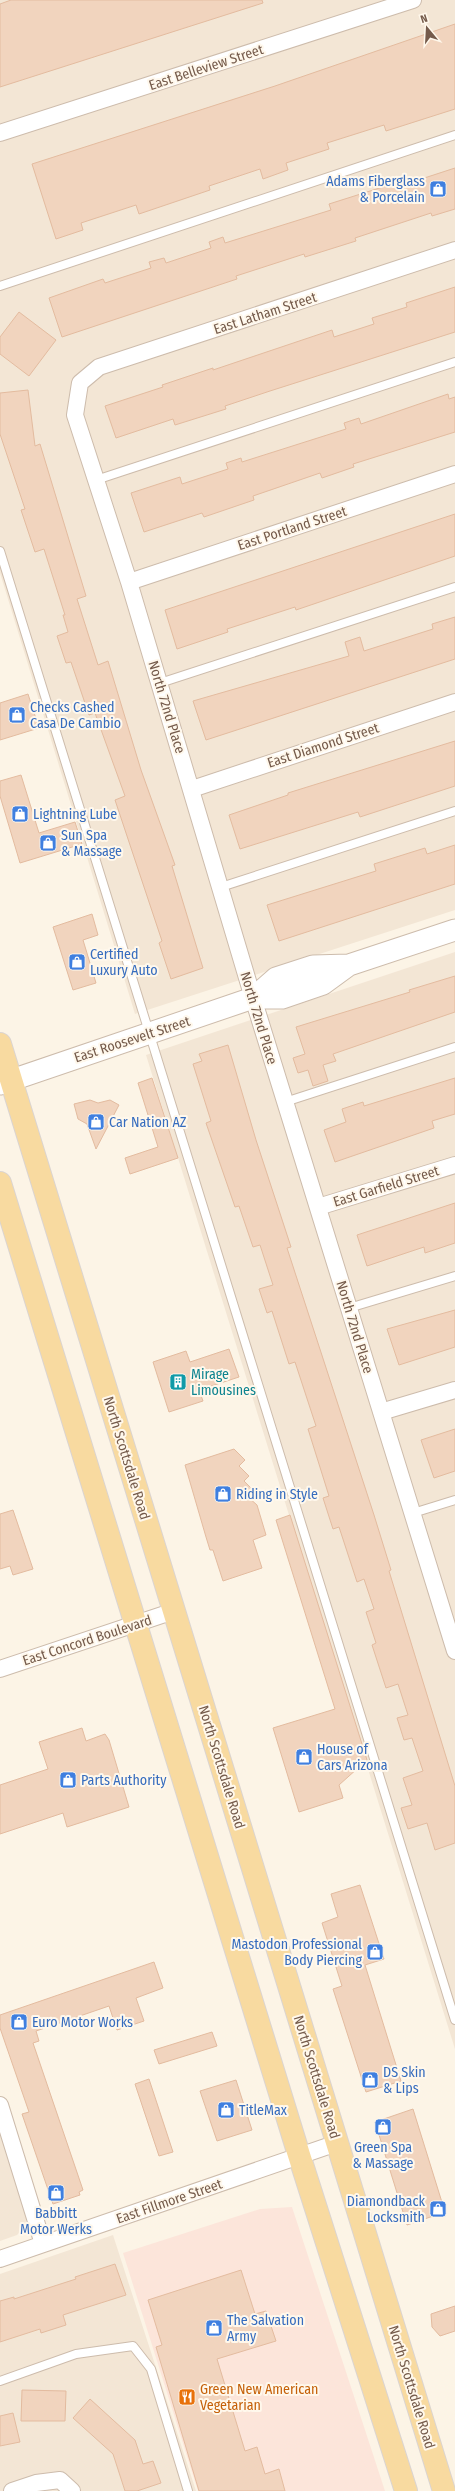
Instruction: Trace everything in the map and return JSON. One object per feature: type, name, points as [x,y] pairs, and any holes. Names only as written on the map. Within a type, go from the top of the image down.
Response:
[{"type":"main road","name":"North Scottsdale Road","points":[[0,1044],[6,1082],[174,1611],[444,2491]]},
{"type":"main road","points":[[0,1184],[137,1624],[299,2155],[406,2491]]},
{"type":"street","name":"East Belleview Street","points":[[0,133],[413,0]]},
{"type":"street","name":"East Latham Street","points":[[80,383],[99,367],[455,250]]},
{"type":"street","name":"North 72nd Place","points":[[80,383],[75,414],[160,683],[253,998],[381,1412],[413,1513],[450,1616],[455,1650]]},
{"type":"street","name":"East Portland Street","points":[[129,582],[455,474]]},
{"type":"street","name":"East Diamond Street","points":[[192,789],[455,702]]},
{"type":"street","name":"East Roosevelt Street","points":[[6,1082],[253,998],[276,978],[313,966],[349,965],[455,930]]},
{"type":"street","name":"East Garfield Street","points":[[318,1207],[455,1165]]},
{"type":"street","points":[[381,1412],[455,1390]]},
{"type":"street","name":"East Concord Boulevard","points":[[0,1670],[174,1611]]},
{"type":"street","points":[[0,2105],[43,2244]]},
{"type":"street","name":"East Fillmore Street","points":[[0,2259],[337,2142]]},
{"type":"street","points":[[12,2491],[36,2483],[60,2480],[72,2491]]},
{"type":"lane","points":[[0,286],[455,135]]},
{"type":"lane","points":[[96,480],[455,362]]},
{"type":"lane","points":[[0,551],[455,2020]]},
{"type":"lane","points":[[160,683],[455,587]]},
{"type":"lane","points":[[221,887],[455,811]]},
{"type":"lane","points":[[285,1102],[455,1047]]},
{"type":"lane","points":[[349,1308],[455,1276]]},
{"type":"lane","points":[[413,1513],[455,1500]]},
{"type":"lane","points":[[0,2380],[76,2354],[134,2346],[151,2369],[188,2491]]},
{"type":"shaded area","points":[[0,0],[455,0],[455,910],[135,1014],[0,573]]},
{"type":"shaded area","points":[[455,952],[455,2049],[146,1055]]},
{"type":"shaded area","points":[[0,2131],[27,2217],[25,2227],[17,2235],[0,2241]]},
{"type":"shaded area","points":[[292,2207],[385,2491],[198,2491],[123,2253],[260,2209]]},
{"type":"shaded area","points":[[113,2235],[196,2491],[0,2491],[0,2274]]},
{"type":"building","points":[[11,0],[262,0],[263,3],[0,87],[0,4]]},
{"type":"building","points":[[455,24],[455,109],[386,131],[384,125],[327,143],[329,149],[286,163],[288,170],[263,179],[260,169],[209,186],[210,190],[139,214],[136,205],[81,223],[83,230],[56,239],[32,164],[275,86]]},
{"type":"building","points":[[455,168],[455,209],[432,216],[431,213],[355,238],[356,241],[305,257],[304,254],[236,276],[237,279],[62,337],[49,298],[103,279],[105,283],[151,268],[149,262],[164,258],[166,263],[211,248],[209,242],[223,237],[225,243],[331,210],[329,204],[408,179],[409,183]]},
{"type":"building","points":[[455,287],[455,332],[270,391],[225,406],[226,409],[175,425],[173,419],[116,438],[105,406],[163,387],[162,385],[213,368],[213,370],[332,330],[334,337],[374,324],[372,318],[407,307],[406,303]]},
{"type":"building","points":[[19,312],[56,340],[29,376],[0,354],[0,337]]},
{"type":"building","points":[[28,390],[35,446],[40,444],[86,596],[77,599],[98,665],[108,661],[141,770],[175,865],[172,866],[203,968],[171,979],[159,943],[162,941],[115,800],[125,796],[95,713],[89,715],[71,662],[66,663],[57,636],[68,632],[63,615],[65,615],[44,549],[35,552],[21,510],[25,509],[0,434],[0,393]]},
{"type":"building","points":[[448,394],[449,399],[455,397],[455,432],[353,464],[354,467],[322,478],[320,473],[253,496],[254,500],[204,517],[202,513],[144,532],[131,493],[180,477],[182,484],[228,469],[226,463],[241,458],[242,462],[346,429],[344,423],[359,418],[361,424]]},
{"type":"building","points":[[455,514],[455,556],[296,610],[295,607],[227,629],[228,632],[177,649],[165,610]]},
{"type":"building","points":[[455,617],[455,659],[206,740],[193,701],[349,656],[345,642],[360,637],[364,651],[433,629],[432,624]]},
{"type":"building","name":"Checks Cashed Casa De Cambio","points":[[28,694],[39,728],[0,740],[0,703]]},
{"type":"building","points":[[455,741],[455,786],[360,817],[358,812],[240,849],[229,815],[288,795],[288,793]]},
{"type":"building","points":[[21,775],[39,833],[75,822],[82,844],[20,863],[0,796],[0,781]]},
{"type":"building","points":[[455,845],[455,884],[279,941],[267,905],[376,871],[374,864],[425,848],[427,854]]},
{"type":"building","name":"Certified Luxury Auto","points":[[92,914],[98,935],[83,940],[96,983],[73,990],[53,927]]},
{"type":"building","points":[[455,976],[455,1012],[333,1054],[336,1061],[323,1065],[328,1081],[313,1086],[308,1070],[298,1073],[293,1058],[305,1054],[296,1027],[410,992],[409,990]]},
{"type":"building","points":[[228,1045],[256,1140],[291,1247],[287,1248],[374,1515],[391,1570],[389,1571],[455,1786],[455,1843],[435,1850],[427,1823],[408,1829],[401,1808],[412,1805],[403,1778],[423,1771],[412,1738],[404,1740],[397,1718],[408,1715],[398,1684],[386,1688],[372,1645],[376,1643],[366,1612],[374,1609],[364,1579],[357,1582],[339,1527],[333,1529],[323,1498],[329,1496],[308,1429],[316,1426],[295,1362],[289,1364],[272,1311],[267,1313],[259,1289],[273,1285],[260,1245],[253,1247],[239,1206],[235,1207],[206,1123],[211,1121],[193,1064],[202,1061],[199,1054]]},
{"type":"building","points":[[152,1078],[178,1158],[130,1174],[125,1158],[158,1147],[138,1083]]},
{"type":"building","points":[[455,1078],[455,1114],[432,1121],[434,1128],[335,1162],[324,1130],[346,1122],[342,1109],[363,1102],[364,1106]]},
{"type":"building","name":"Car Nation AZ","points":[[90,1100],[98,1103],[110,1100],[119,1105],[96,1149],[87,1124],[78,1119],[74,1104]]},
{"type":"building","points":[[455,1203],[455,1243],[425,1253],[424,1247],[367,1266],[357,1235]]},
{"type":"building","points":[[455,1310],[455,1347],[399,1365],[387,1329]]},
{"type":"building","name":"Mirage Limousines","points":[[229,1349],[239,1377],[199,1390],[203,1401],[169,1412],[153,1362],[186,1351],[190,1362]]},
{"type":"building","points":[[455,1429],[455,1471],[434,1478],[421,1440]]},
{"type":"building","name":"Riding in Style","points":[[234,1449],[245,1460],[239,1466],[249,1476],[244,1481],[254,1491],[248,1497],[257,1505],[266,1535],[253,1540],[262,1568],[223,1581],[213,1550],[210,1550],[185,1465]]},
{"type":"building","points":[[13,1510],[33,1569],[13,1575],[10,1566],[0,1569],[0,1514]]},
{"type":"building","points":[[290,1515],[367,1760],[339,1785],[343,1798],[299,1812],[273,1728],[335,1709],[276,1520]]},
{"type":"building","name":"Parts Authority","points":[[82,1728],[86,1741],[105,1734],[109,1740],[129,1807],[67,1827],[63,1813],[0,1834],[0,1785],[48,1769],[39,1742]]},
{"type":"building","points":[[360,1885],[384,1959],[365,1965],[401,2081],[366,2092],[333,1989],[342,1986],[322,1923],[338,1917],[331,1894]]},
{"type":"building","points":[[154,1962],[163,1988],[136,1998],[144,2021],[117,2030],[109,2006],[36,2031],[39,2041],[33,2043],[83,2190],[79,2192],[80,2195],[53,2204],[22,2114],[29,2112],[0,2028],[0,2015]]},
{"type":"building","points":[[212,2032],[217,2046],[159,2064],[154,2050]]},
{"type":"building","points":[[149,2079],[173,2152],[159,2156],[135,2084]]},
{"type":"building","name":"TitleMax","points":[[236,2080],[252,2130],[217,2141],[200,2091]]},
{"type":"building","points":[[413,2109],[445,2212],[407,2225],[375,2122]]},
{"type":"building","points":[[115,2264],[126,2295],[63,2315],[66,2325],[41,2333],[40,2329],[0,2342],[0,2301],[14,2297],[14,2299],[76,2279],[75,2277]]},
{"type":"building","points":[[241,2270],[255,2314],[266,2311],[276,2341],[217,2359],[245,2451],[257,2447],[265,2474],[279,2469],[285,2491],[199,2491],[156,2347],[162,2345],[148,2300]]},
{"type":"building","points":[[455,2306],[455,2331],[440,2336],[432,2327],[431,2314]]},
{"type":"building","points":[[22,2390],[66,2391],[65,2421],[21,2421]]},
{"type":"building","points":[[90,2399],[135,2440],[143,2464],[153,2461],[161,2483],[137,2491],[125,2491],[113,2454],[73,2418]]},
{"type":"building","points":[[13,2413],[20,2442],[0,2446],[0,2416]]},
{"type":"place","name":"Adams Fiberglass & Porcelain","points":[[438,189]]},
{"type":"place","name":"Checks Cashed Casa De Cambio","points":[[17,715]]},
{"type":"place","name":"Lightning Lube","points":[[20,814]]},
{"type":"place","name":"Sun Spa & Massage","points":[[48,843]]},
{"type":"place","name":"Certified Luxury Auto","points":[[77,962]]},
{"type":"place","name":"Car Nation AZ","points":[[96,1122]]},
{"type":"place","name":"Mirage Limousines","points":[[178,1382]]},
{"type":"place","name":"Riding in Style","points":[[223,1494]]},
{"type":"place","name":"House of Cars Arizona","points":[[304,1757]]},
{"type":"place","name":"Parts Authority","points":[[68,1780]]},
{"type":"place","name":"Mastodon Professional Body Piercing","points":[[375,1952]]},
{"type":"place","name":"Euro Motor Works","points":[[19,2022]]},
{"type":"place","name":"DS Skin & Lips","points":[[370,2080]]},
{"type":"place","name":"TitleMax","points":[[226,2110]]},
{"type":"place","name":"Green Spa & Massage","points":[[383,2127]]},
{"type":"place","name":"Babbitt Motor Werks","points":[[56,2193]]},
{"type":"place","name":"Diamondback Locksmith","points":[[438,2209]]},
{"type":"place","name":"The Salvation Army","points":[[214,2328]]},
{"type":"place","name":"Green New American Vegetarian","points":[[187,2397]]}]
